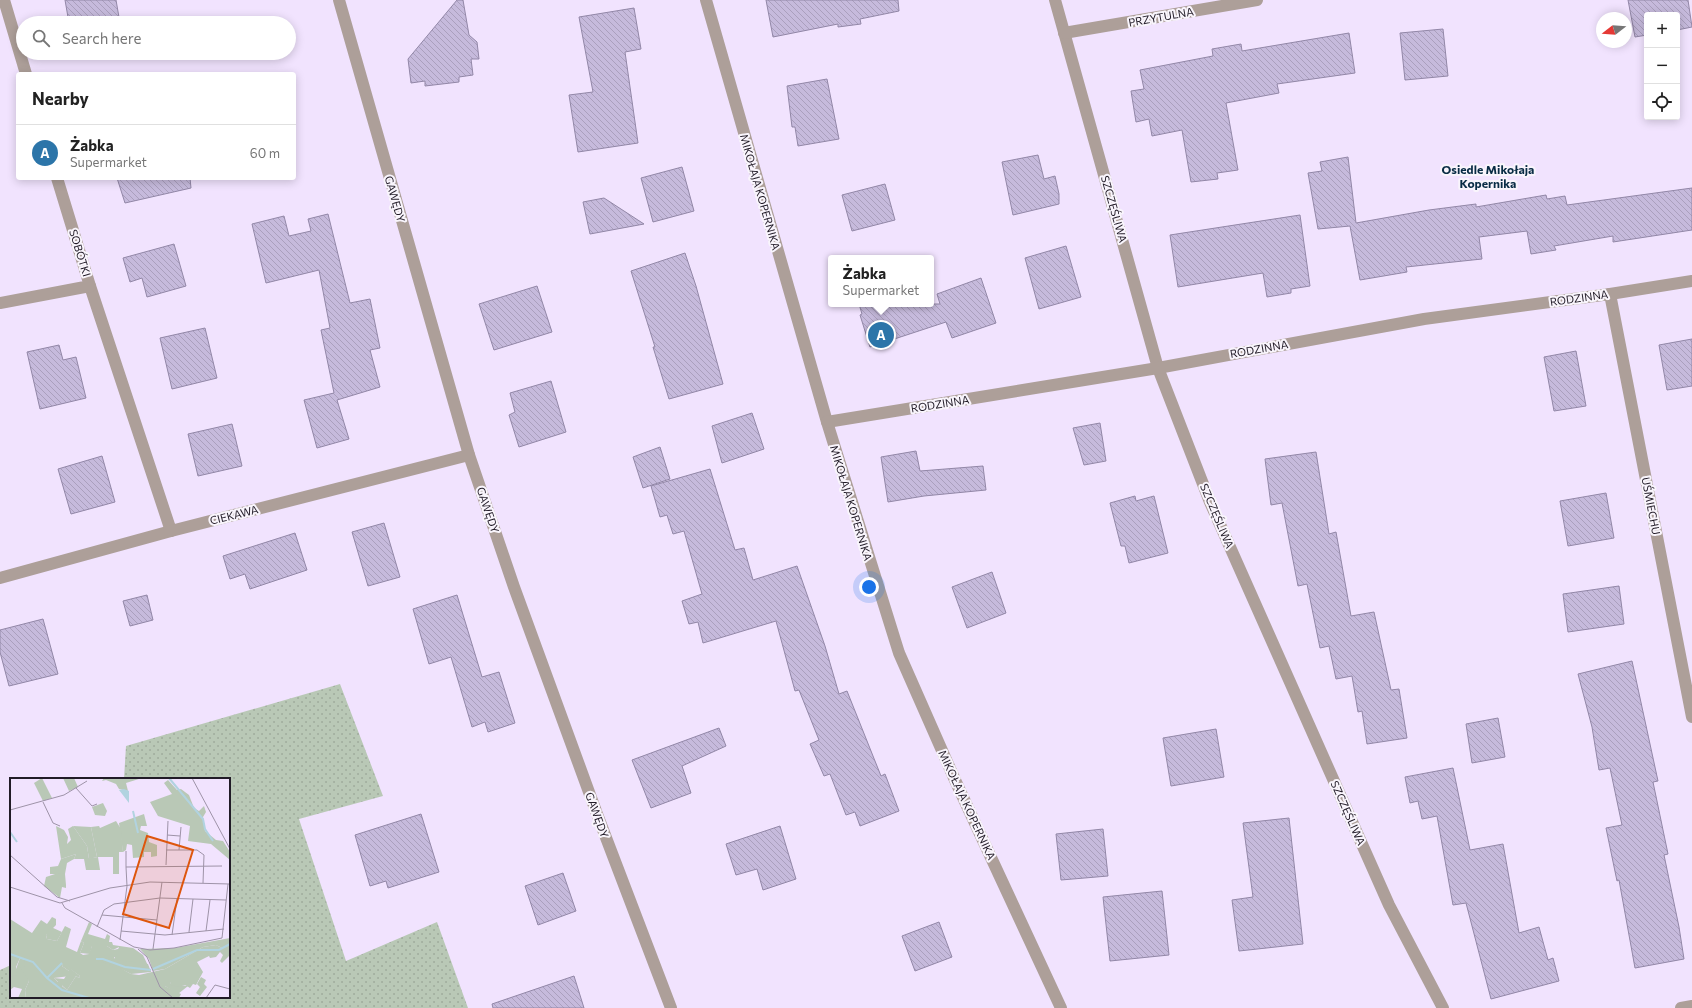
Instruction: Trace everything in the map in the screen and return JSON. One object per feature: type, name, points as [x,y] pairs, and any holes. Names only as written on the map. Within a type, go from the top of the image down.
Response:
[{"type":"street","points":[[4,0],[16,40]]},
{"type":"street","name":"GAWĘDY","points":[[338,0],[469,455],[514,587],[594,807],[671,1008]]},
{"type":"street","name":"MIKOŁAJA KOPERNIKA","points":[[706,0],[827,422],[899,653],[955,780],[1061,1008]]},
{"type":"street","name":"SZCZĘŚLIWA","points":[[1055,0],[1158,368],[1210,502],[1389,905],[1443,1008]]},
{"type":"street","name":"PRZYTULNA","points":[[1064,33],[1257,0]]},
{"type":"street","points":[[22,60],[25,72]]},
{"type":"street","name":"SOBÓTKI","points":[[0,303],[90,286],[58,180]]},
{"type":"street","name":"RODZINNA","points":[[827,422],[1158,368],[1424,319],[1610,294],[1692,281]]},
{"type":"street","points":[[90,286],[171,531]]},
{"type":"street","name":"UŚMIECHU","points":[[1610,294],[1692,718]]},
{"type":"street","name":"CIEKAWA","points":[[0,578],[171,531],[469,455]]},
{"type":"street","points":[[1681,1008],[1692,1006]]},
{"type":"green space","points":[[340,684],[383,796],[299,819],[346,961],[437,922],[468,1008],[0,1008],[0,970],[10,965],[10,998],[230,998],[230,778],[124,778],[126,746]]},
{"type":"building","points":[[65,0],[116,0],[119,16],[68,16]]},
{"type":"building","points":[[457,0],[463,0],[469,35],[477,42],[479,59],[471,59],[473,75],[459,77],[459,82],[425,86],[425,81],[411,83],[408,59]]},
{"type":"building","points":[[766,0],[898,0],[899,11],[860,19],[861,24],[838,27],[838,24],[773,37]]},
{"type":"building","points":[[1628,0],[1688,0],[1692,27],[1680,29],[1680,12],[1644,12],[1644,36],[1635,37],[1632,12],[1630,12]]},
{"type":"building","points":[[634,8],[641,49],[625,52],[638,143],[578,152],[569,95],[593,92],[579,17]]},
{"type":"building","points":[[1443,29],[1448,76],[1405,80],[1400,33]]},
{"type":"building","points":[[1349,33],[1355,73],[1277,84],[1279,93],[1226,103],[1238,170],[1217,173],[1218,179],[1191,182],[1182,130],[1152,136],[1149,119],[1136,122],[1131,91],[1144,89],[1140,70],[1213,56],[1212,49],[1241,44],[1242,51]]},
{"type":"building","points":[[827,79],[839,139],[798,146],[795,127],[792,127],[787,86]]},
{"type":"building","points":[[1038,155],[1044,179],[1055,176],[1059,194],[1059,204],[1013,215],[1002,162]]},
{"type":"building","points":[[1348,157],[1356,223],[1429,210],[1476,204],[1476,207],[1546,195],[1547,199],[1565,196],[1567,205],[1692,188],[1692,230],[1613,242],[1613,236],[1554,246],[1556,250],[1531,254],[1527,231],[1479,237],[1482,259],[1406,267],[1407,272],[1360,280],[1350,226],[1318,229],[1308,173],[1322,171],[1320,162]]},
{"type":"building","points":[[682,167],[694,211],[653,222],[641,178]]},
{"type":"building","points":[[118,180],[190,180],[191,188],[125,203]]},
{"type":"building","points":[[885,184],[895,220],[852,231],[842,195]]},
{"type":"building","points":[[604,198],[644,224],[590,234],[583,202]]},
{"type":"building","points":[[328,214],[350,303],[370,299],[380,348],[370,350],[380,387],[337,400],[349,439],[317,448],[304,400],[334,393],[321,330],[330,328],[319,270],[266,283],[252,224],[284,216],[289,236],[311,231],[308,219]]},
{"type":"building","points":[[1300,215],[1310,286],[1291,289],[1291,293],[1267,297],[1263,273],[1178,287],[1170,235]]},
{"type":"building","points":[[174,244],[186,286],[147,297],[142,278],[130,282],[123,258]]},
{"type":"building","points":[[1066,246],[1081,297],[1039,309],[1025,258]]},
{"type":"building","points":[[685,253],[696,286],[723,384],[669,399],[653,347],[655,347],[631,271]]},
{"type":"building","points":[[981,278],[996,323],[952,338],[946,322],[870,347],[860,315],[862,314],[860,307],[934,307],[934,304],[940,304],[937,294]]},
{"type":"building","points":[[537,286],[552,332],[494,350],[479,304]]},
{"type":"building","points":[[205,328],[217,378],[172,389],[160,338]]},
{"type":"building","points":[[1692,339],[1692,386],[1667,390],[1659,345]]},
{"type":"building","points":[[59,345],[63,360],[76,357],[86,398],[40,409],[27,352]]},
{"type":"building","points":[[1576,351],[1586,406],[1554,411],[1544,357]]},
{"type":"building","points":[[551,381],[566,432],[519,447],[509,415],[515,412],[510,393]]},
{"type":"building","points":[[752,413],[764,449],[722,463],[712,426]]},
{"type":"building","points":[[1100,423],[1106,461],[1084,465],[1073,428]]},
{"type":"building","points":[[232,424],[242,466],[198,476],[188,434]]},
{"type":"building","points":[[660,447],[670,479],[643,488],[633,457]]},
{"type":"building","points":[[916,451],[920,471],[983,466],[986,490],[924,496],[888,502],[881,457]]},
{"type":"building","points":[[1316,452],[1329,534],[1336,532],[1351,616],[1374,612],[1391,690],[1399,689],[1407,738],[1367,744],[1362,711],[1358,712],[1352,676],[1336,679],[1329,646],[1320,648],[1307,584],[1298,586],[1282,503],[1271,505],[1265,459]]},
{"type":"building","points":[[102,456],[115,502],[71,514],[58,469]]},
{"type":"building","points":[[710,469],[735,550],[744,548],[753,580],[797,566],[825,646],[839,694],[847,691],[881,776],[885,774],[899,811],[860,826],[855,812],[846,815],[830,774],[824,776],[810,744],[819,740],[799,690],[795,691],[776,621],[703,643],[698,622],[689,624],[682,601],[702,594],[684,531],[673,534],[667,515],[660,517],[651,486]]},
{"type":"building","points":[[1606,493],[1614,538],[1568,546],[1560,501]]},
{"type":"building","points":[[1135,496],[1136,501],[1154,496],[1168,553],[1129,563],[1125,546],[1121,546],[1110,503]]},
{"type":"building","points":[[384,523],[400,577],[368,586],[352,532]]},
{"type":"building","points":[[295,533],[307,570],[250,589],[245,574],[230,579],[223,556]]},
{"type":"building","points":[[992,572],[1006,613],[967,628],[952,587]]},
{"type":"building","points":[[1619,586],[1624,624],[1568,632],[1563,594]]},
{"type":"building","points":[[147,595],[153,620],[130,626],[123,601]]},
{"type":"building","points":[[457,595],[482,677],[499,672],[515,723],[488,732],[485,722],[472,727],[451,657],[429,664],[413,609]]},
{"type":"building","points":[[43,619],[58,674],[9,686],[0,652],[0,630]]},
{"type":"building","points":[[1632,661],[1658,781],[1653,782],[1668,854],[1664,855],[1684,959],[1635,968],[1619,880],[1617,881],[1606,828],[1622,825],[1610,768],[1599,770],[1592,727],[1578,674]]},
{"type":"building","points":[[1498,718],[1505,757],[1472,763],[1466,724]]},
{"type":"building","points":[[719,728],[726,746],[682,766],[691,793],[651,808],[632,760]]},
{"type":"building","points":[[1216,729],[1224,777],[1171,786],[1163,738]]},
{"type":"building","points":[[1453,768],[1470,850],[1503,844],[1519,933],[1539,927],[1548,960],[1553,958],[1559,981],[1491,999],[1466,903],[1453,905],[1437,816],[1422,819],[1418,801],[1410,803],[1405,777]]},
{"type":"building","points":[[421,814],[439,872],[388,888],[386,881],[370,886],[355,835]]},
{"type":"building","points":[[1289,818],[1303,944],[1239,951],[1232,900],[1253,897],[1243,823]]},
{"type":"building","points":[[780,826],[796,879],[763,890],[757,869],[736,875],[726,844]]},
{"type":"building","points":[[1103,829],[1108,876],[1061,880],[1056,834]]},
{"type":"building","points":[[563,873],[576,911],[538,925],[525,886]]},
{"type":"building","points":[[1162,891],[1169,955],[1110,961],[1103,897]]},
{"type":"building","points":[[939,922],[952,957],[915,971],[902,936]]},
{"type":"building","points":[[574,976],[584,1008],[493,1008],[492,1004]]},
{"type":"place","name":"Żabka","points":[[881,335]]},
{"type":"district","name":"Osiedle Mikołaja Kopernika","points":[[1488,177]]}]
